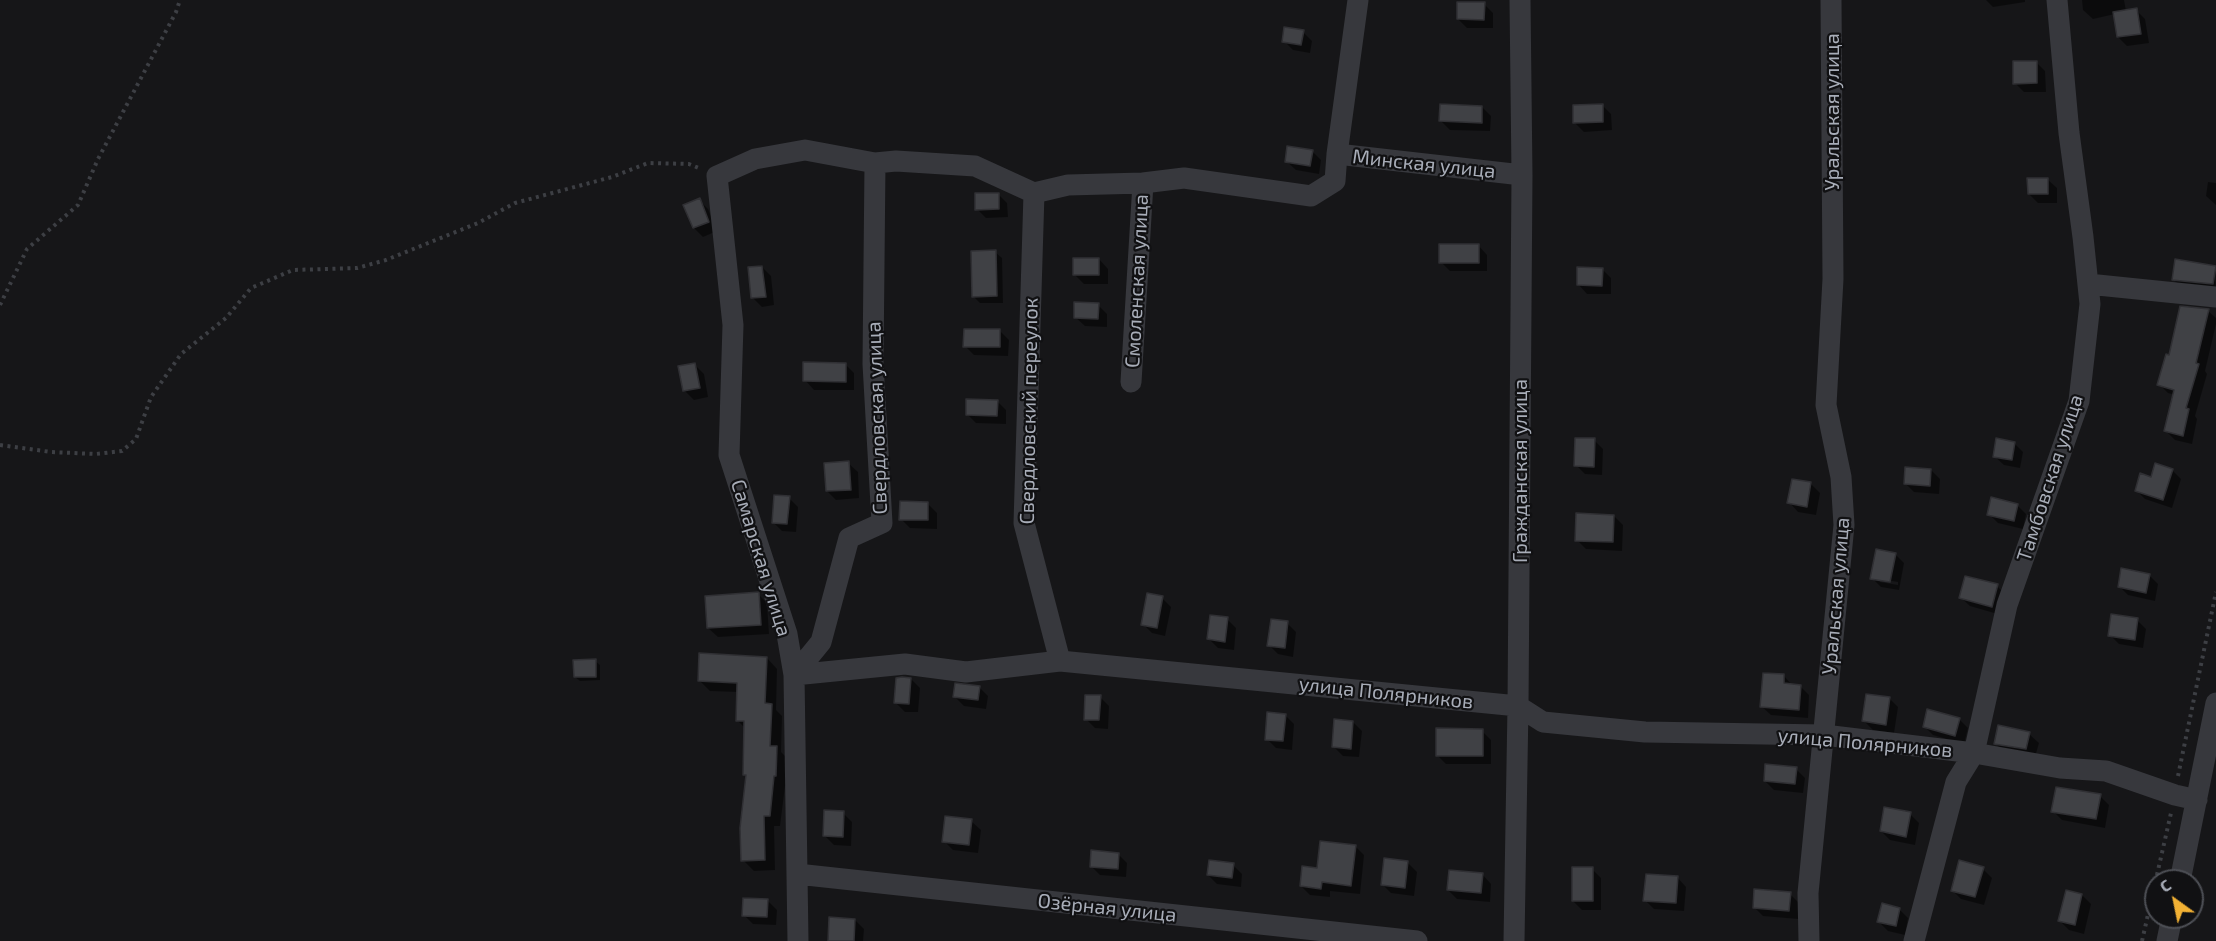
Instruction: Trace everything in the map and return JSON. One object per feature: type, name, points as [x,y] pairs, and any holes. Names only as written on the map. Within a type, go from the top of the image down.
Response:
[{"type":"street","name":"Минская улица","points":[[1358,0],[1337,154],[1522,175]]},
{"type":"street","name":"Гражданская улица","points":[[1514,941],[1522,175],[1520,0]]},
{"type":"street","name":"Уральская улица","points":[[1809,941],[1808,893],[1844,525],[1841,477],[1826,405],[1833,279],[1831,0]]},
{"type":"street","name":"Тамбовская улица","points":[[1914,941],[1956,782],[1974,753],[2007,605],[2079,401],[2090,304],[2069,133],[2057,0]]},
{"type":"street","points":[[717,176],[755,159],[805,150],[875,163],[896,161],[975,166],[1034,193]]},
{"type":"street","points":[[1143,183],[1184,178],[1311,196],[1335,181],[1337,154]]},
{"type":"street","name":"Свердловская улица","points":[[794,675],[821,642],[849,538],[882,523],[873,364],[875,163]]},
{"type":"street","name":"Самарская улица","points":[[717,176],[733,325],[729,455],[787,634],[794,675],[798,941]]},
{"type":"street","name":"Смоленская улица","points":[[1034,193],[1068,185],[1143,183],[1131,382]]},
{"type":"street","name":"Свердловский переулок","points":[[1034,193],[1024,523],[1060,661]]},
{"type":"street","points":[[2088,284],[2216,297]]},
{"type":"street","name":"улица Полярников","points":[[794,675],[905,664],[966,672],[1060,661],[1518,706],[1543,722],[1634,731],[1824,735],[1974,753],[2060,768],[2106,771],[2175,795],[2197,800]]},
{"type":"street","points":[[2183,869],[2216,703]]},
{"type":"street","name":"Озёрная улица","points":[[797,874],[1276,934],[1417,941]]},
{"type":"path","points":[[0,305],[27,249],[78,205],[98,159],[176,12],[180,0]]},
{"type":"path","points":[[0,445],[62,453],[96,454],[122,450],[136,439],[150,397],[181,354],[226,318],[251,288],[293,270],[357,268],[386,260],[478,223],[515,203],[612,177],[648,163],[689,164],[717,176]]},
{"type":"path","points":[[2142,941],[2175,795],[2216,592]]},
{"type":"building","points":[[1457,2],[1485,2],[1484,20],[1457,19]]},
{"type":"building","points":[[2137,8],[2141,34],[2117,37],[2113,12]]},
{"type":"building","points":[[1284,27],[1304,30],[1301,45],[1282,42]]},
{"type":"building","points":[[2013,61],[2037,61],[2037,83],[2013,84]]},
{"type":"building","points":[[1440,104],[1482,106],[1482,123],[1439,121]]},
{"type":"building","points":[[1603,104],[1603,122],[1573,123],[1573,105]]},
{"type":"building","points":[[1287,146],[1313,150],[1310,166],[1285,162]]},
{"type":"building","points":[[2027,178],[2048,178],[2048,194],[2028,194]]},
{"type":"building","points":[[975,193],[999,193],[999,209],[975,210]]},
{"type":"building","points":[[700,198],[709,222],[693,228],[683,205]]},
{"type":"building","points":[[1439,244],[1479,244],[1479,263],[1439,263]]},
{"type":"building","points":[[996,250],[997,296],[972,297],[971,251]]},
{"type":"building","points":[[1073,258],[1099,258],[1099,275],[1073,275]]},
{"type":"building","points":[[2175,259],[2216,266],[2213,284],[2172,280]]},
{"type":"building","points":[[762,266],[766,297],[751,298],[748,267]]},
{"type":"building","points":[[1577,267],[1603,268],[1602,286],[1577,285]]},
{"type":"building","points":[[1074,302],[1099,303],[1098,319],[1074,318]]},
{"type":"building","points":[[2180,306],[2209,309],[2196,363],[2199,364],[2186,408],[2189,409],[2183,436],[2164,431],[2174,390],[2157,385],[2166,354],[2169,355]]},
{"type":"building","points":[[964,329],[1000,329],[1000,347],[963,347]]},
{"type":"building","points":[[803,362],[846,363],[846,382],[803,381]]},
{"type":"building","points":[[695,363],[700,388],[683,391],[678,366]]},
{"type":"building","points":[[966,399],[998,400],[997,416],[966,415]]},
{"type":"building","points":[[1575,438],[1595,438],[1594,467],[1574,466]]},
{"type":"building","points":[[1996,438],[2015,442],[2012,460],[1993,457]]},
{"type":"building","points":[[849,461],[851,490],[826,491],[824,463]]},
{"type":"building","points":[[2155,463],[2173,469],[2163,500],[2135,491],[2140,473],[2151,477]]},
{"type":"building","points":[[1905,467],[1931,469],[1930,486],[1904,484]]},
{"type":"building","points":[[1792,479],[1811,482],[1807,507],[1787,503]]},
{"type":"building","points":[[774,495],[790,496],[787,524],[772,523]]},
{"type":"building","points":[[1991,497],[2018,504],[2014,521],[1987,515]]},
{"type":"building","points":[[900,501],[928,502],[928,520],[899,520]]},
{"type":"building","points":[[1576,513],[1614,515],[1613,542],[1575,541]]},
{"type":"building","points":[[1876,549],[1896,553],[1890,582],[1870,579]]},
{"type":"building","points":[[2121,568],[2150,574],[2146,593],[2118,587]]},
{"type":"building","points":[[1965,576],[1998,584],[1992,607],[1959,598]]},
{"type":"building","points":[[759,592],[761,625],[707,628],[705,596]]},
{"type":"building","points":[[1147,593],[1163,596],[1157,628],[1141,625]]},
{"type":"building","points":[[2111,614],[2138,618],[2135,640],[2108,636]]},
{"type":"building","points":[[1210,615],[1228,617],[1225,642],[1207,639]]},
{"type":"building","points":[[1271,619],[1288,621],[1285,648],[1267,646]]},
{"type":"building","points":[[699,653],[767,657],[765,703],[772,704],[770,746],[777,746],[776,776],[774,776],[770,816],[764,816],[765,860],[741,861],[740,828],[746,775],[743,775],[744,721],[736,721],[737,683],[698,681]]},
{"type":"building","points":[[596,659],[596,677],[574,677],[573,660]]},
{"type":"building","points":[[1763,673],[1784,674],[1784,683],[1801,685],[1799,710],[1760,707]]},
{"type":"building","points":[[896,678],[911,678],[909,704],[894,703]]},
{"type":"building","points":[[955,683],[980,686],[978,700],[953,697]]},
{"type":"building","points":[[1866,694],[1890,697],[1886,725],[1862,721]]},
{"type":"building","points":[[1085,695],[1101,695],[1099,720],[1084,720]]},
{"type":"building","points":[[1927,709],[1960,718],[1955,736],[1923,727]]},
{"type":"building","points":[[1267,712],[1286,714],[1283,741],[1265,740]]},
{"type":"building","points":[[1334,719],[1353,721],[1351,749],[1332,747]]},
{"type":"building","points":[[1998,725],[2030,732],[2026,749],[1994,744]]},
{"type":"building","points":[[1436,728],[1483,729],[1483,756],[1436,756]]},
{"type":"building","points":[[1765,764],[1797,767],[1795,784],[1764,781]]},
{"type":"building","points":[[2056,787],[2101,794],[2096,819],[2051,812]]},
{"type":"building","points":[[1884,807],[1911,812],[1906,837],[1880,831]]},
{"type":"building","points":[[824,810],[844,811],[843,837],[823,836]]},
{"type":"building","points":[[945,816],[972,819],[969,845],[942,842]]},
{"type":"building","points":[[1320,841],[1356,845],[1351,886],[1322,882],[1321,889],[1300,886],[1302,866],[1317,868]]},
{"type":"building","points":[[1091,850],[1119,853],[1118,869],[1090,867]]},
{"type":"building","points":[[1384,858],[1408,861],[1405,888],[1381,885]]},
{"type":"building","points":[[1209,860],[1234,863],[1232,878],[1207,875]]},
{"type":"building","points":[[1959,860],[1984,867],[1975,897],[1951,891]]},
{"type":"building","points":[[1572,867],[1593,867],[1593,901],[1572,901]]},
{"type":"building","points":[[1449,870],[1483,873],[1481,893],[1447,890]]},
{"type":"building","points":[[1646,874],[1678,876],[1676,903],[1643,901]]},
{"type":"building","points":[[1754,889],[1791,892],[1789,911],[1753,908]]},
{"type":"building","points":[[2066,890],[2082,894],[2075,925],[2058,921]]},
{"type":"building","points":[[743,898],[768,899],[767,917],[742,916]]},
{"type":"building","points":[[1882,903],[1900,908],[1896,926],[1877,922]]},
{"type":"building","points":[[829,917],[855,919],[854,941],[828,941]]}]
